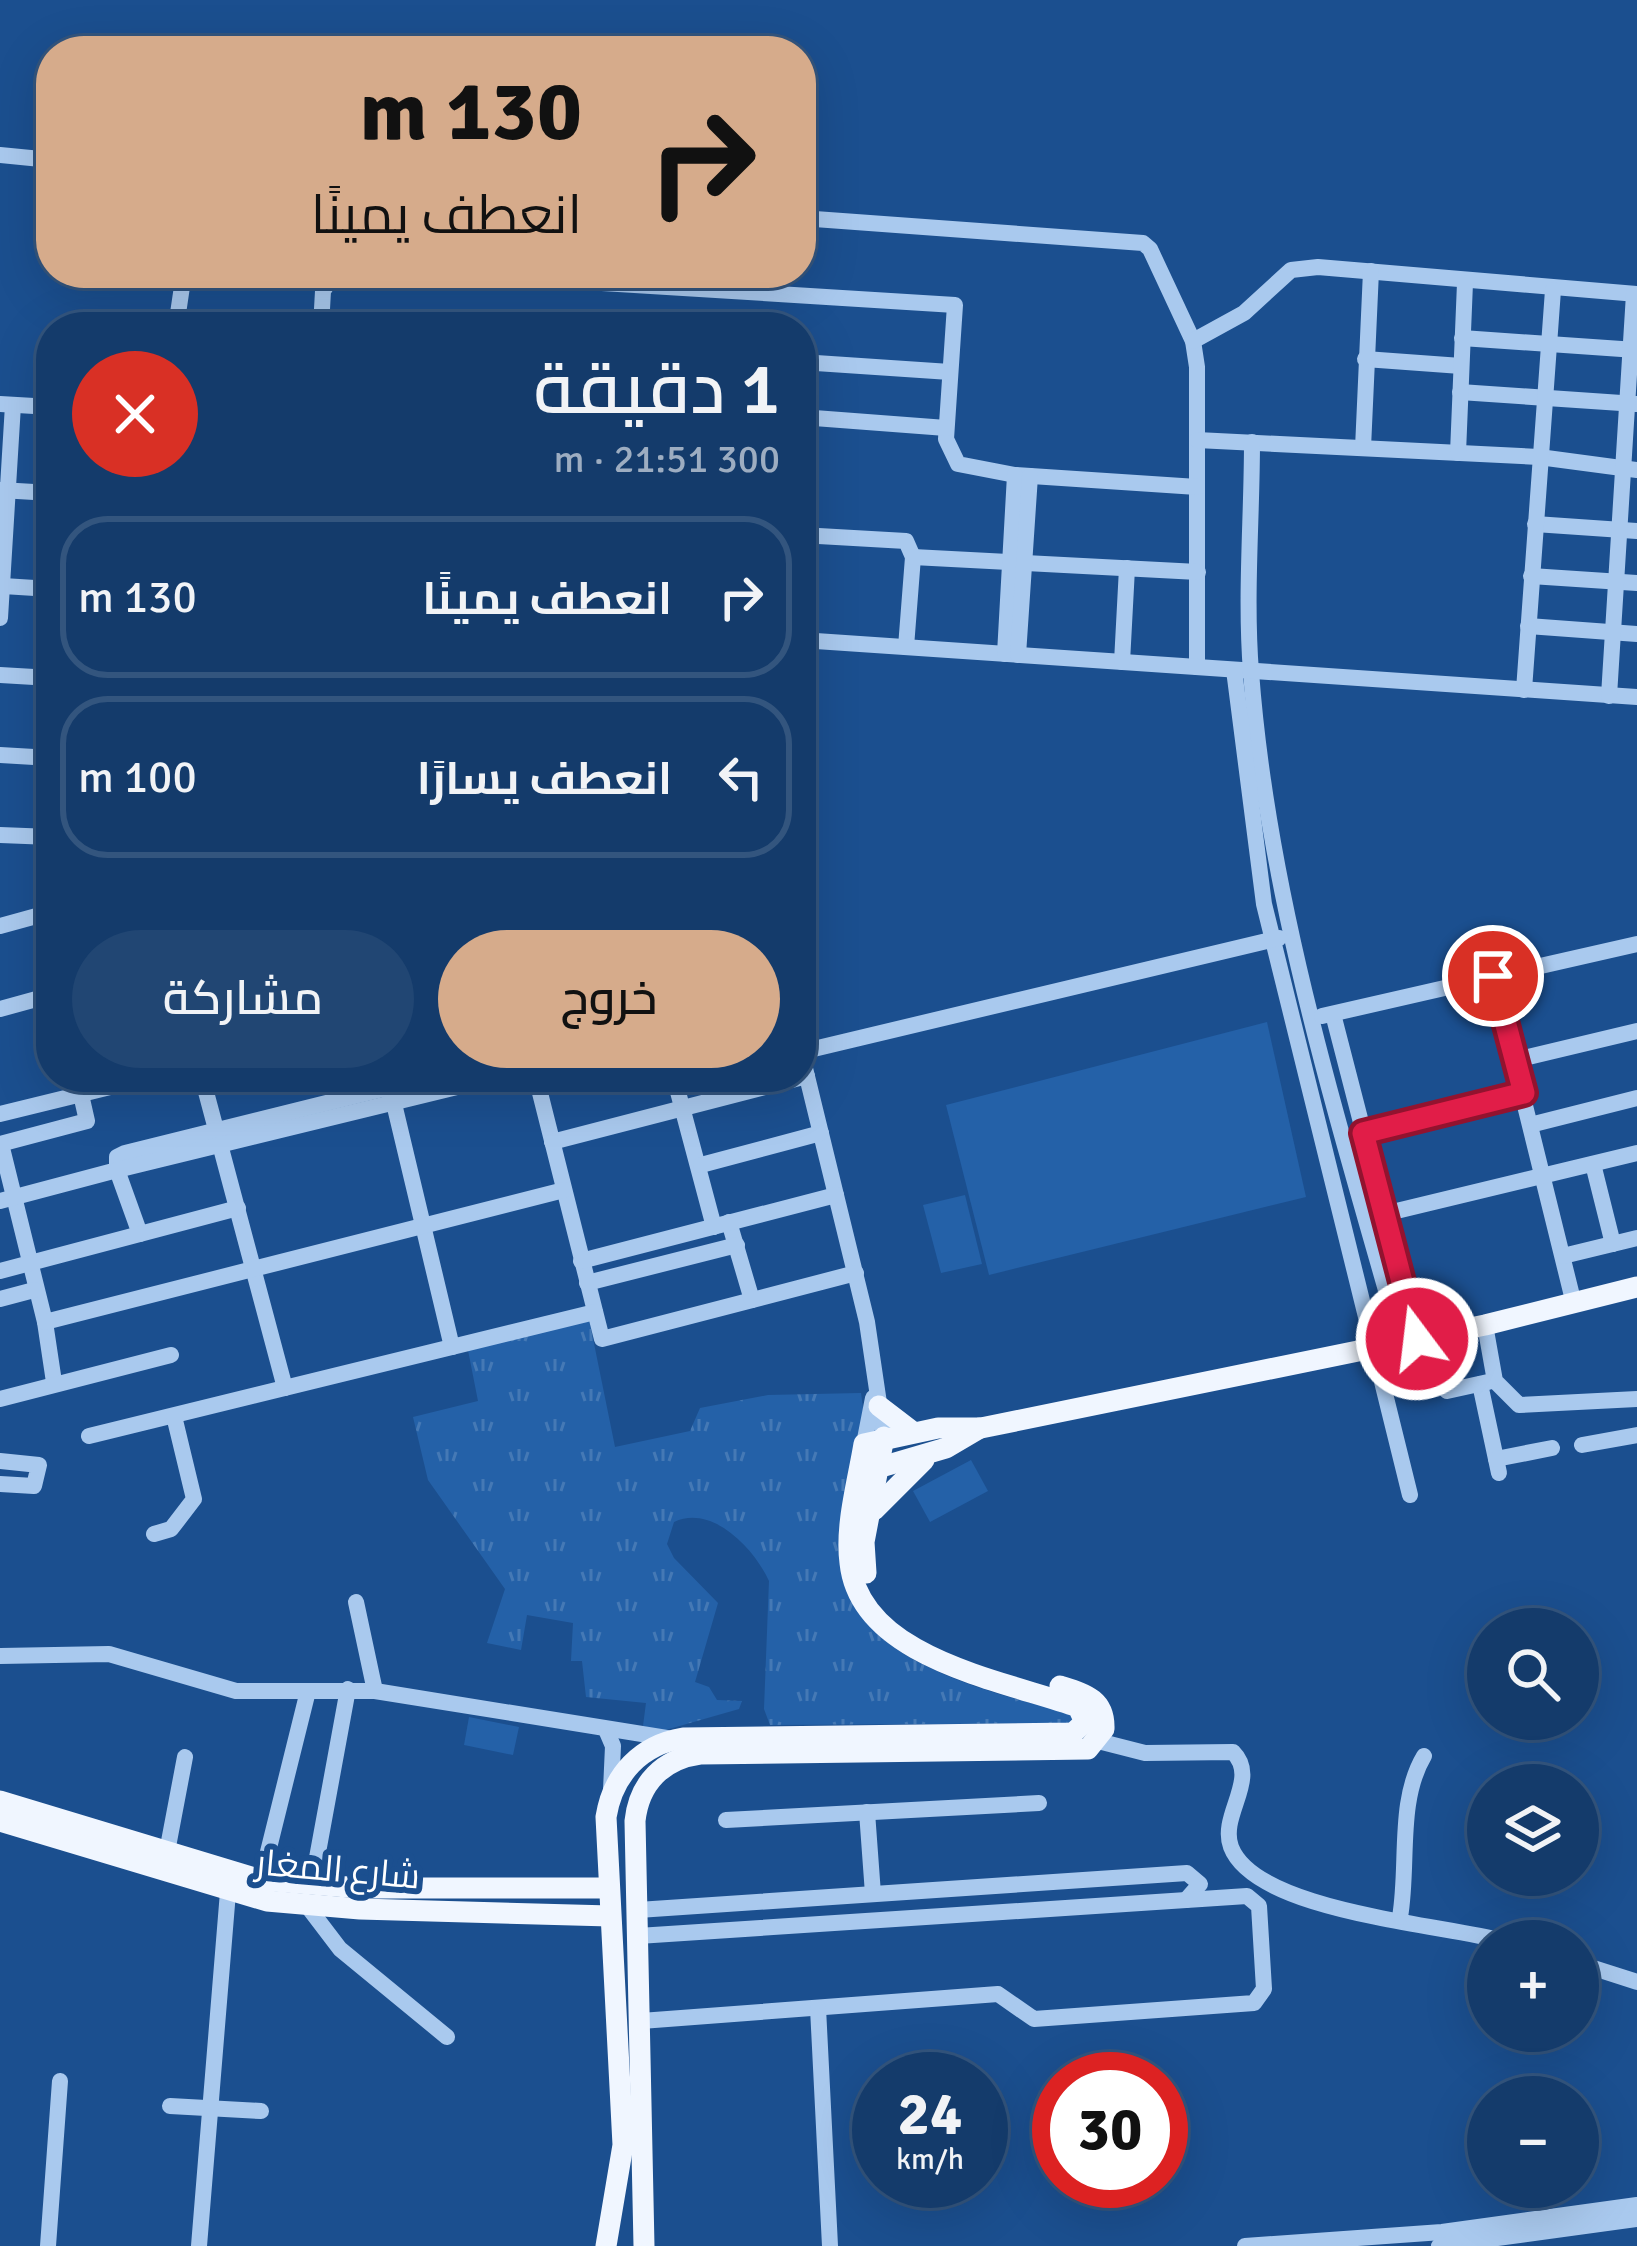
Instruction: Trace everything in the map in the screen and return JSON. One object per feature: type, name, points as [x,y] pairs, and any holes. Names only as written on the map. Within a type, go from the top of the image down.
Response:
[{"type":"main road","points":[[606,2246],[616,2235],[623,2145],[608,1888],[611,1795],[634,1760],[673,1739],[1073,1733],[1084,1726],[1078,1707],[914,1649],[877,1623],[863,1604],[850,1567],[874,1440],[913,1432],[981,1428],[1485,1325],[1637,1287]]},
{"type":"main road","points":[[877,1399],[913,1432]]},
{"type":"main road","points":[[870,1469],[933,1452],[981,1428]]},
{"type":"main road","points":[[870,1516],[933,1452]]},
{"type":"main road","points":[[642,2240],[638,1803],[656,1773],[681,1758],[1074,1752],[1098,1741],[1105,1722],[1093,1698],[920,1637],[890,1618],[867,1577],[863,1554],[870,1516],[870,1469]]},
{"type":"main road","name":"شارع المغار","points":[[0,1802],[310,1896]]},
{"type":"main road","name":"شارع المغار","points":[[0,1821],[229,1892],[610,1916]]},
{"type":"main road","name":"شارع المغار","points":[[360,1899],[608,1888]]},
{"type":"street","points":[[0,155],[36,159]]},
{"type":"street","points":[[816,219],[1143,243],[1193,341],[1197,667]]},
{"type":"street","points":[[1193,341],[1244,313],[1291,270],[1370,271],[1465,283],[1635,294],[1628,530],[1616,582],[1609,695]]},
{"type":"street","points":[[1363,448],[1370,271]]},
{"type":"street","points":[[1458,453],[1465,283]]},
{"type":"street","points":[[738,288],[955,305],[946,428],[947,448],[958,464],[1023,476],[1197,487]]},
{"type":"street","points":[[1524,690],[1553,290]]},
{"type":"street","points":[[1462,338],[1634,350]]},
{"type":"street","points":[[1365,359],[1461,366]]},
{"type":"street","points":[[816,363],[950,372]]},
{"type":"street","points":[[1460,392],[1632,404]]},
{"type":"street","points":[[0,618],[7,404]]},
{"type":"street","points":[[816,418],[946,428]]},
{"type":"street","points":[[1197,440],[1539,457],[1630,470]]},
{"type":"street","points":[[1252,442],[1243,670],[1256,864],[1410,1495]]},
{"type":"street","points":[[1011,654],[1023,476]]},
{"type":"street","points":[[4,490],[36,492]]},
{"type":"street","points":[[1535,524],[1628,530]]},
{"type":"street","points":[[816,536],[906,541],[913,556],[906,647]]},
{"type":"street","points":[[913,556],[1198,572]]},
{"type":"street","points":[[1122,662],[1127,568]]},
{"type":"street","points":[[1531,576],[1637,583]]},
{"type":"street","points":[[2,586],[36,588]]},
{"type":"street","points":[[1528,626],[1637,634]]},
{"type":"street","points":[[816,641],[1637,698]]},
{"type":"street","points":[[1243,670],[1292,935],[1343,1138],[1409,1341]]},
{"type":"street","points":[[0,675],[36,677]]},
{"type":"street","points":[[0,755],[36,757]]},
{"type":"street","points":[[0,838],[36,836]]},
{"type":"street","points":[[0,926],[36,916]]},
{"type":"street","points":[[816,1048],[1292,935]]},
{"type":"street","points":[[1313,1018],[1637,944]]},
{"type":"street","points":[[1493,976],[1534,1124],[1574,1304]]},
{"type":"street","points":[[0,1009],[36,999]]},
{"type":"street","points":[[1333,1014],[1384,1214],[1409,1341]]},
{"type":"street","points":[[1516,1060],[1637,1031]]},
{"type":"street","points":[[0,1114],[63,1092]]},
{"type":"street","points":[[54,1382],[45,1322],[8,1199],[0,1144],[83,1123],[88,1116],[82,1092]]},
{"type":"street","points":[[206,1092],[285,1388]]},
{"type":"street","points":[[140,1234],[117,1170],[117,1157],[219,1137],[376,1092]]},
{"type":"street","points":[[391,1092],[452,1347]]},
{"type":"street","points":[[539,1092],[602,1339],[856,1273]]},
{"type":"street","points":[[678,1092],[722,1224],[737,1245],[752,1300]]},
{"type":"street","points":[[552,1142],[744,1092]]},
{"type":"street","points":[[811,1092],[856,1273],[877,1399],[874,1440]]},
{"type":"street","points":[[1343,1138],[1524,1093]]},
{"type":"street","points":[[1534,1124],[1637,1098]]},
{"type":"street","points":[[701,1165],[821,1133]]},
{"type":"street","points":[[1384,1214],[1637,1153]]},
{"type":"street","points":[[1593,1164],[1613,1244]]},
{"type":"street","points":[[8,1199],[117,1170]]},
{"type":"street","points":[[45,1322],[564,1190]]},
{"type":"street","points":[[581,1261],[836,1195]]},
{"type":"street","points":[[0,1271],[238,1208]]},
{"type":"street","points":[[1563,1256],[1637,1238]]},
{"type":"street","points":[[586,1283],[737,1245]]},
{"type":"street","points":[[0,1299],[34,1290]]},
{"type":"street","points":[[89,1436],[595,1312]]},
{"type":"street","points":[[1485,1325],[1497,1466],[1552,1448]]},
{"type":"street","points":[[0,1399],[171,1355]]},
{"type":"street","points":[[1447,1391],[1487,1383],[1527,1407],[1637,1399]]},
{"type":"street","points":[[154,1534],[171,1529],[194,1499],[174,1416]]},
{"type":"street","points":[[1582,1445],[1637,1435]]},
{"type":"street","points":[[0,1461],[29,1460],[39,1465],[39,1474],[34,1486],[0,1484]]},
{"type":"street","points":[[356,1602],[375,1691]]},
{"type":"street","points":[[0,1656],[109,1654],[236,1691],[375,1691],[673,1739]]},
{"type":"street","points":[[349,1689],[310,1896],[340,1948],[447,2037]]},
{"type":"street","points":[[261,1880],[308,1690]]},
{"type":"street","points":[[607,1732],[613,1746],[611,1795]]},
{"type":"street","points":[[1098,1741],[1144,1753],[1233,1752],[1242,1774],[1228,1820],[1237,1856],[1303,1902],[1467,1933]]},
{"type":"street","points":[[1400,1917],[1408,1874],[1409,1781],[1424,1756]]},
{"type":"street","points":[[167,1852],[185,1757]]},
{"type":"street","points":[[726,1820],[1039,1803]]},
{"type":"street","points":[[867,1812],[873,1894]]},
{"type":"street","points":[[638,1910],[1187,1874],[1207,1891]]},
{"type":"street","points":[[638,1936],[1185,1900],[1207,1891],[1247,1896],[1259,1906],[1264,1989],[1257,2002],[1034,2019],[998,1994],[641,2021]]},
{"type":"street","points":[[199,2246],[229,1892]]},
{"type":"street","points":[[1599,1970],[1637,1982]]},
{"type":"street","points":[[818,2008],[830,2246]]},
{"type":"street","points":[[48,2246],[60,2081]]},
{"type":"street","points":[[170,2105],[261,2110]]},
{"type":"street","points":[[1245,2246],[1442,2232],[1637,2205]]},
{"type":"street","points":[[1439,2246],[1637,2219]]},
{"type":"green space","points":[[1267,1022],[1306,1197],[989,1275],[946,1105]]},
{"type":"green space","points":[[965,1195],[982,1264],[941,1273],[923,1205]]},
{"type":"green space","points":[[589,1319],[615,1447],[690,1431],[700,1408],[768,1395],[861,1393],[865,1423],[856,1479],[869,1625],[887,1642],[936,1671],[995,1693],[1077,1714],[1083,1723],[770,1725],[764,1709],[769,1581],[742,1543],[703,1519],[674,1522],[667,1544],[674,1558],[718,1603],[695,1682],[709,1687],[717,1700],[742,1701],[739,1709],[662,1731],[643,1726],[646,1703],[586,1697],[582,1661],[571,1661],[573,1623],[527,1615],[521,1650],[487,1643],[505,1589],[428,1480],[413,1417],[478,1401],[468,1350]]},
{"type":"green space","points":[[971,1460],[988,1491],[930,1522],[913,1491]]},
{"type":"green space","points":[[469,1717],[519,1727],[513,1755],[464,1745]]},
{"type":"route","points":[[1417,1339],[1363,1133],[1524,1093],[1493,976]]}]
